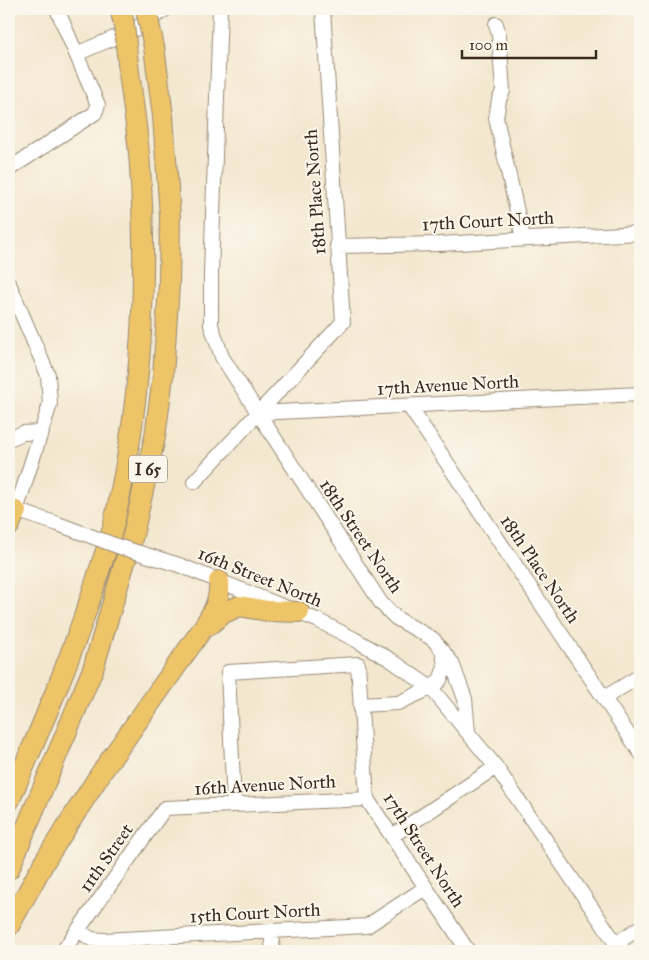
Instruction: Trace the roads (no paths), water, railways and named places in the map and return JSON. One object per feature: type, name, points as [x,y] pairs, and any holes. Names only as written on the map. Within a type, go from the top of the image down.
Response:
[{"type":"highway","name":"I 65","points":[[9,801],[45,721],[86,612],[113,528],[127,457],[138,368],[144,296],[140,166],[124,24],[120,9]]},
{"type":"highway","name":"I 65","points":[[9,869],[93,670],[133,535],[155,437],[163,376],[168,303],[170,217],[163,116],[154,47],[146,9]]},
{"type":"highway","points":[[9,926],[46,859],[96,781],[202,631],[216,607],[220,590],[219,581]]},
{"type":"highway","points":[[202,631],[222,614],[240,606],[268,611],[299,612]]},
{"type":"street","points":[[9,169],[95,113],[98,105],[57,9]]},
{"type":"street","points":[[76,54],[135,29],[166,9]]},
{"type":"street","name":"18th Street North","points":[[220,9],[218,114],[211,274],[212,325],[222,357],[381,603],[396,618],[433,639],[452,663],[465,699],[468,732]]},
{"type":"street","name":"18th Place North","points":[[258,414],[343,322],[323,9]]},
{"type":"street","points":[[496,24],[499,35],[503,91],[499,100],[496,118],[523,238]]},
{"type":"street","name":"17th Court North","points":[[337,246],[440,244],[640,232]]},
{"type":"street","points":[[9,284],[48,375],[50,404],[42,432],[11,515]]},
{"type":"street","name":"17th Avenue North","points":[[258,414],[640,394]]},
{"type":"street","name":"18th Place North","points":[[409,406],[640,752]]},
{"type":"street","points":[[194,482],[258,414]]},
{"type":"street","points":[[9,439],[23,433],[42,432]]},
{"type":"street","name":"16th Street North","points":[[11,515],[58,524],[120,547],[179,565],[299,612],[362,643],[391,660],[431,688],[468,732]]},
{"type":"street","points":[[360,705],[398,704],[431,688],[440,680],[445,667],[442,650]]},
{"type":"street","name":"17th Street North","points":[[234,805],[228,672],[358,664],[367,799],[468,951]]},
{"type":"street","points":[[604,698],[640,676]]},
{"type":"street","points":[[468,732],[496,767],[618,950],[624,938],[640,928]]},
{"type":"street","points":[[392,836],[496,767]]},
{"type":"street","name":"16th Avenue North","points":[[165,808],[367,799]]},
{"type":"street","name":"11th Street","points":[[63,951],[165,808]]},
{"type":"street","name":"15th Court North","points":[[78,930],[91,940],[155,944],[271,932],[367,926],[426,888]]},
{"type":"street","points":[[271,932],[273,951]]}]
